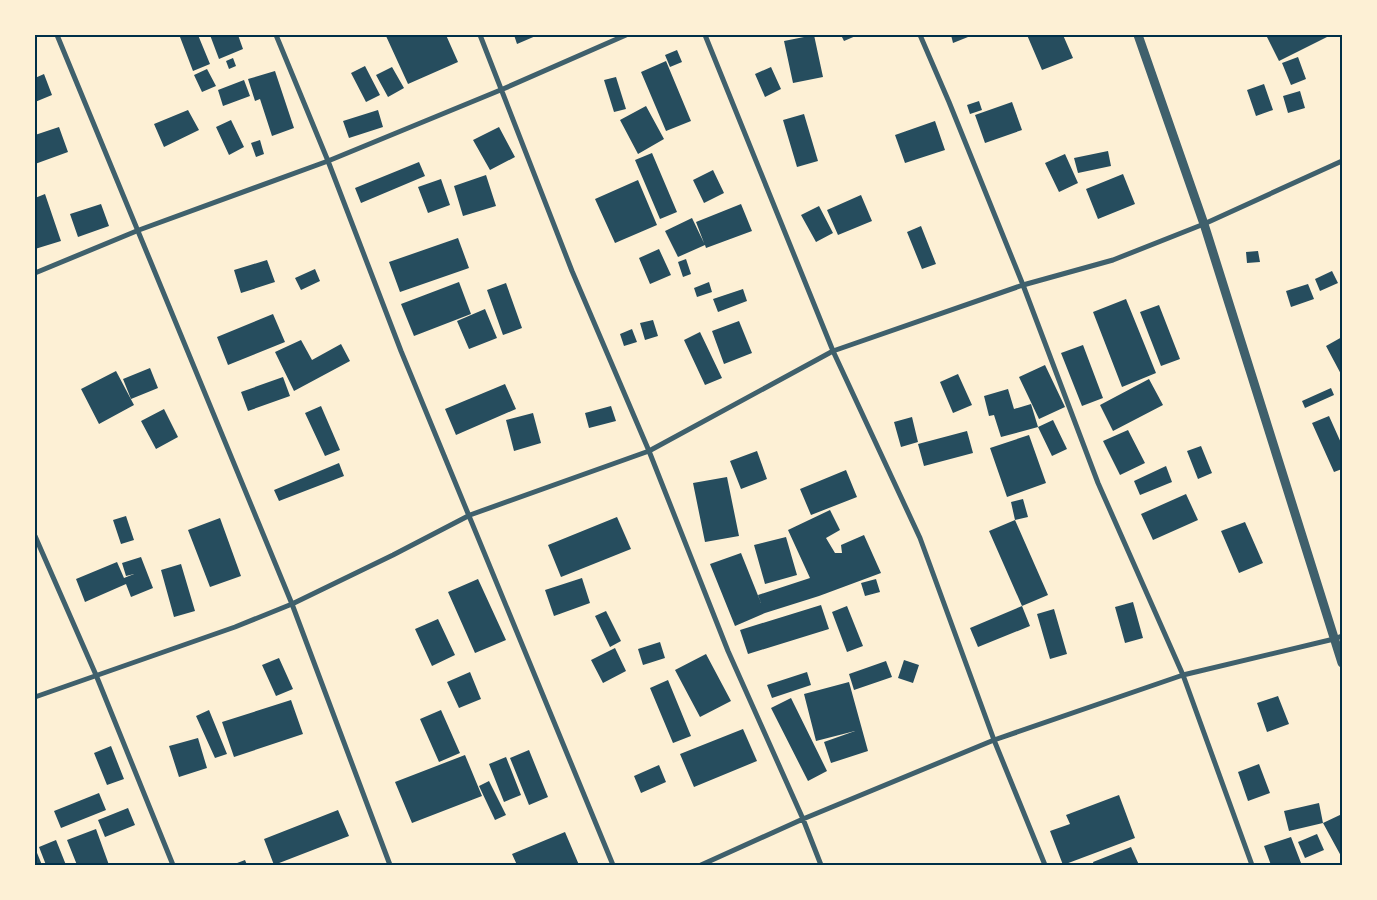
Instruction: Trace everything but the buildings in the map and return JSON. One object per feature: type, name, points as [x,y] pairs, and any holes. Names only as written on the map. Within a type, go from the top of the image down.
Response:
[{"type":"street","points":[[57,35],[292,604],[390,865]]},
{"type":"street","points":[[276,35],[328,162],[401,351],[613,865]]},
{"type":"street","points":[[480,35],[503,89],[572,271],[649,451],[728,650],[804,819],[821,865]]},
{"type":"street","points":[[35,273],[139,230],[328,162],[626,35]]},
{"type":"street","points":[[706,35],[833,351],[920,538],[994,740],[1045,865]]},
{"type":"street","points":[[920,35],[1023,286],[1098,483],[1183,675],[1252,865]]},
{"type":"street","points":[[1138,35],[1204,224],[1338,638],[1342,662]]},
{"type":"street","points":[[35,697],[235,627],[292,604],[470,515],[649,451],[833,351],[1023,286],[1113,260],[1204,224],[1342,160]]},
{"type":"street","points":[[35,536],[96,675],[173,865]]},
{"type":"street","points":[[701,865],[804,819],[994,740],[1183,675],[1338,638]]}]
